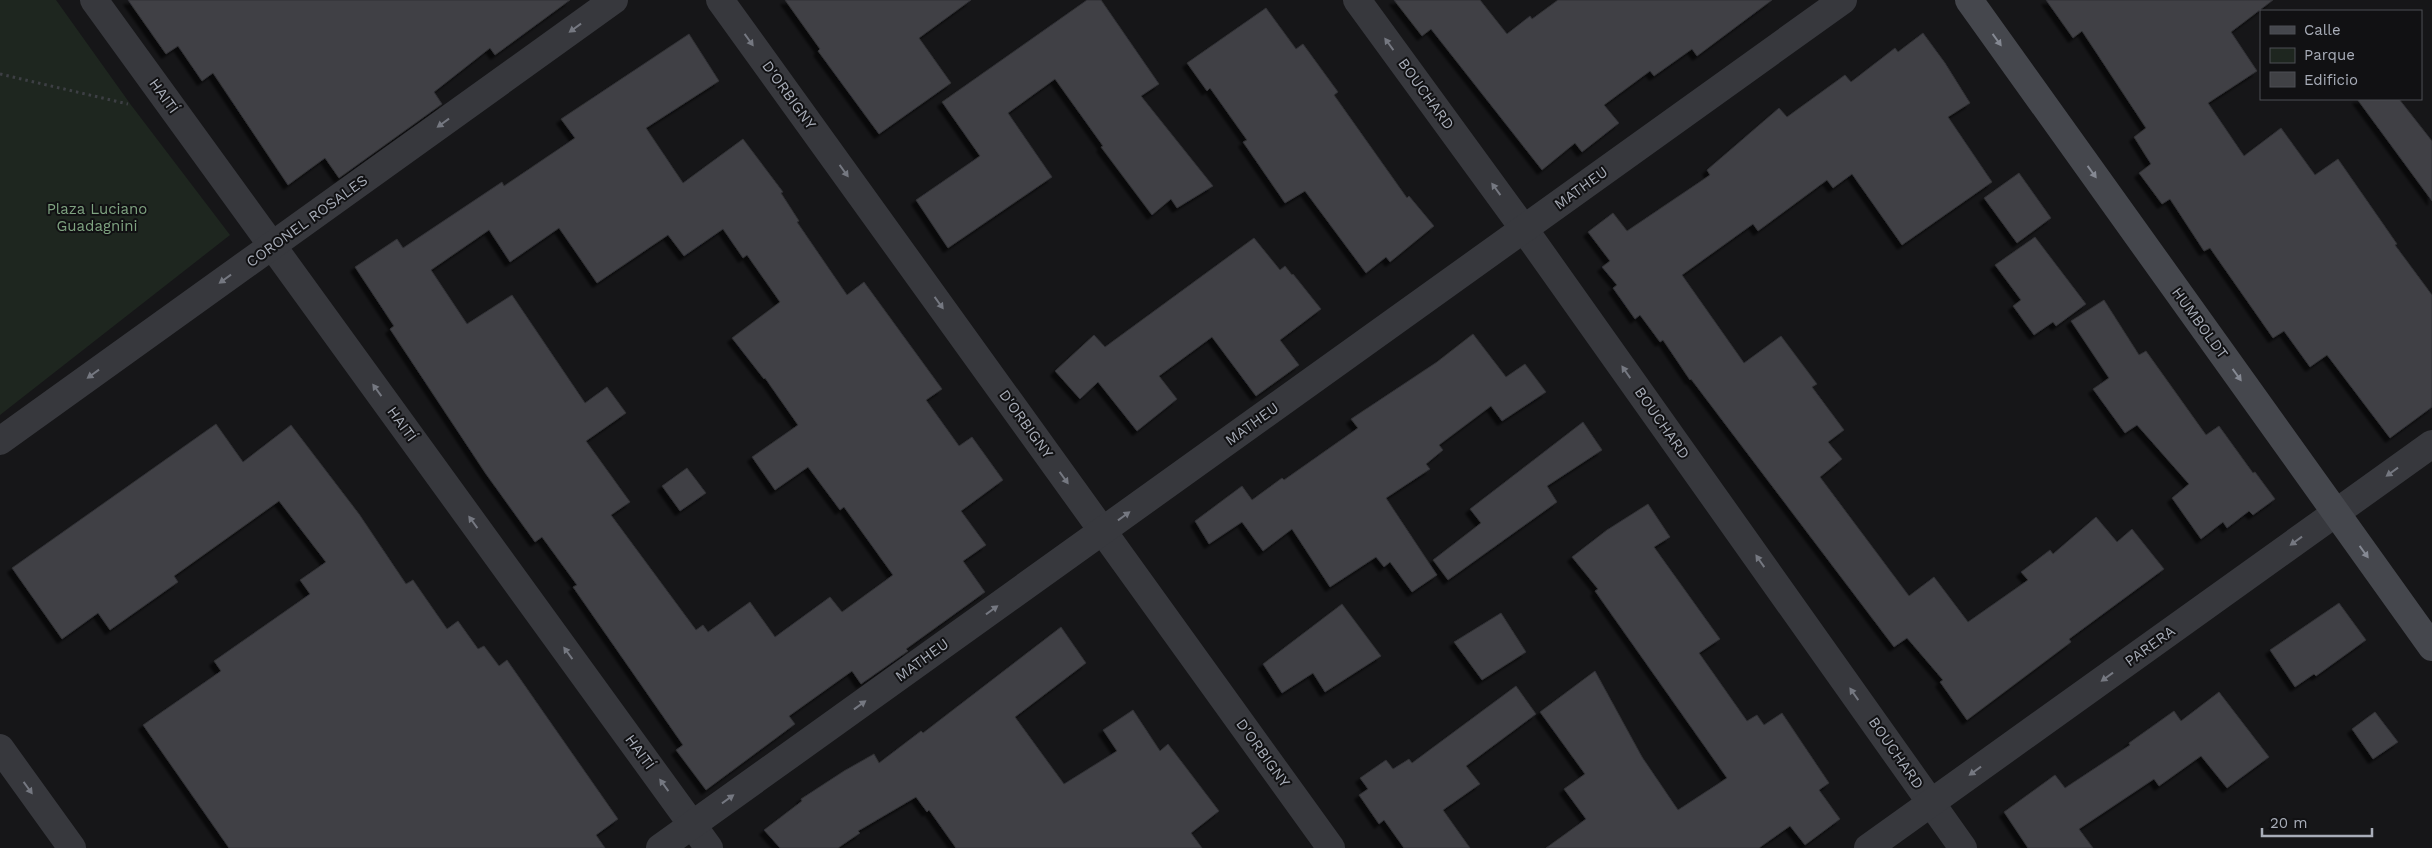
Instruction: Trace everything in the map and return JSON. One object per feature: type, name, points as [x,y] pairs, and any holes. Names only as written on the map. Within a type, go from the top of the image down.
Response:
[{"type":"main road","name":"HUMBOLDT","points":[[1969,0],[2432,646]]},
{"type":"street","name":"HAITÍ","points":[[94,0],[709,848]]},
{"type":"street","name":"CORONEL ROSALES","points":[[0,441],[614,0]]},
{"type":"street","name":"D'ORBIGNY","points":[[720,0],[1331,848]]},
{"type":"street","name":"BOUCHARD","points":[[1358,0],[1524,229],[1963,848]]},
{"type":"street","name":"MATHEU","points":[[660,848],[1843,0]]},
{"type":"street","name":"PARERA","points":[[1868,848],[2432,444]]},
{"type":"street","points":[[0,748],[72,848]]},
{"type":"path","points":[[0,74],[131,105]]},
{"type":"green space","name":"Plaza Luciano Guadagnini","points":[[0,0],[56,0],[131,105],[230,235],[0,415]]},
{"type":"building","points":[[128,0],[570,0],[495,55],[490,48],[434,92],[442,104],[339,178],[325,158],[288,185],[213,73],[202,81],[178,46],[166,54]]},
{"type":"building","points":[[785,0],[971,0],[919,38],[951,83],[879,134],[818,51],[820,49]]},
{"type":"building","points":[[1087,0],[1101,0],[1159,84],[1141,96],[1213,186],[1177,208],[1171,199],[1152,215],[1101,147],[1103,146],[1055,79],[1008,113],[1052,177],[948,248],[916,200],[980,156],[942,102]]},
{"type":"building","points":[[1394,0],[1480,0],[1507,34],[1530,16],[1532,19],[1558,0],[1772,0],[1697,56],[1692,49],[1654,76],[1650,71],[1604,105],[1619,123],[1582,152],[1575,143],[1542,170],[1431,29],[1422,36]]},
{"type":"building","points":[[2046,0],[2273,0],[2231,32],[2257,71],[2208,103],[2244,156],[2281,128],[2315,175],[2338,159],[2397,244],[2395,245],[2432,295],[2432,407],[2390,438],[2327,355],[2310,367],[2284,331],[2273,338],[2210,248],[2204,251],[2170,199],[2162,204],[2139,173],[2151,164],[2134,137],[2146,128],[2082,31],[2073,38]]},
{"type":"building","points":[[1266,8],[1296,49],[1303,44],[1338,92],[1334,95],[1407,198],[1409,196],[1434,226],[1390,262],[1386,257],[1366,273],[1305,191],[1285,203],[1243,142],[1247,140],[1210,88],[1207,91],[1187,63]]},
{"type":"building","points":[[1923,33],[1945,63],[1970,103],[1948,117],[1992,182],[1902,245],[1852,174],[1833,188],[1827,180],[1758,231],[1753,224],[1682,275],[1744,363],[1781,336],[1817,384],[1812,387],[1844,430],[1828,442],[1842,459],[1820,477],[1909,596],[1934,577],[1968,622],[2028,580],[2021,572],[2050,550],[2053,554],[2096,517],[2117,542],[2132,529],[2164,569],[2069,639],[2071,642],[1967,720],[1940,682],[1943,680],[1907,638],[1894,647],[1690,380],[1663,340],[1660,342],[1640,315],[1635,319],[1613,288],[1617,285],[1602,267],[1610,261],[1588,232],[1613,213],[1627,231],[1710,175],[1707,170],[1779,108],[1787,117],[1845,75],[1851,82],[1895,48],[1898,52]]},
{"type":"building","points":[[689,34],[719,81],[646,128],[683,183],[743,139],[783,192],[781,193],[799,221],[797,222],[847,295],[864,282],[942,389],[926,400],[959,446],[972,437],[1003,480],[961,511],[986,545],[963,561],[985,592],[906,649],[908,651],[861,684],[852,671],[789,716],[795,724],[706,790],[676,750],[683,745],[573,587],[577,585],[542,537],[535,542],[486,474],[390,329],[394,326],[355,267],[397,239],[403,248],[502,182],[504,186],[575,138],[561,119]],"holes":[[[559,228],[597,283],[668,235],[684,256],[723,229],[743,258],[747,255],[780,302],[732,338],[765,378],[798,425],[752,457],[775,490],[808,467],[840,510],[844,507],[893,575],[842,612],[830,597],[775,637],[750,602],[708,632],[703,625],[696,630],[611,515],[630,502],[586,441],[626,413],[607,387],[585,403],[512,295],[467,324],[431,270],[489,230],[510,262]]]},
{"type":"building","points":[[2358,100],[2400,100],[2432,141],[2432,201]]},
{"type":"building","points":[[2019,173],[2051,218],[2017,243],[1984,198]]},
{"type":"building","points":[[2035,237],[2086,304],[2056,326],[2053,322],[2034,335],[2013,306],[2021,300],[1995,265]]},
{"type":"building","points":[[1254,238],[1280,270],[1285,266],[1293,274],[1321,309],[1280,340],[1299,365],[1256,396],[1212,337],[1159,376],[1177,399],[1137,431],[1098,382],[1080,399],[1055,371],[1094,335],[1105,347]]},
{"type":"building","points":[[2104,300],[2139,355],[2146,351],[2206,435],[2219,426],[2253,473],[2255,472],[2275,499],[2253,515],[2249,511],[2227,528],[2223,522],[2201,539],[2172,498],[2189,484],[2137,425],[2125,433],[2093,389],[2109,378],[2071,321]]},
{"type":"building","points":[[1473,334],[1506,377],[1525,364],[1546,392],[1502,421],[1491,406],[1439,445],[1443,450],[1426,464],[1430,469],[1386,498],[1437,575],[1412,592],[1390,562],[1384,567],[1376,557],[1330,587],[1292,529],[1263,551],[1242,522],[1209,544],[1195,521],[1242,486],[1252,500],[1282,478],[1284,480],[1358,428],[1351,419],[1437,362]]},
{"type":"building","points":[[1583,422],[1602,450],[1547,486],[1557,502],[1448,580],[1433,560],[1481,523],[1470,509]]},
{"type":"building","points":[[216,424],[243,462],[291,425],[359,514],[406,584],[413,580],[447,629],[458,621],[478,649],[484,646],[499,666],[507,660],[618,819],[596,835],[605,848],[229,848],[143,725],[221,671],[214,661],[310,594],[300,580],[326,562],[279,501],[174,576],[178,582],[110,630],[98,613],[62,639],[12,568]]},
{"type":"building","points":[[687,468],[706,493],[680,511],[662,486]]},
{"type":"building","points":[[1648,504],[1670,537],[1654,547],[1720,639],[1699,653],[1747,721],[1757,715],[1764,725],[1782,713],[1829,783],[1819,790],[1840,819],[1805,845],[1790,826],[1759,848],[1546,848],[1586,819],[1564,789],[1585,774],[1540,712],[1595,671],[1642,757],[1678,810],[1727,778],[1595,591],[1598,589],[1572,557],[1607,530]]},
{"type":"building","points":[[2339,603],[2366,640],[2316,676],[2314,674],[2295,687],[2270,650]]},
{"type":"building","points":[[1342,604],[1381,656],[1325,692],[1313,673],[1282,693],[1263,664]]},
{"type":"building","points":[[1501,613],[1526,652],[1482,680],[1454,642]]},
{"type":"building","points":[[1061,627],[1086,663],[1015,717],[1064,784],[1117,751],[1103,730],[1133,710],[1160,751],[1168,744],[1219,811],[1191,833],[1202,848],[956,848],[929,810],[927,812],[916,797],[858,831],[860,833],[838,848],[780,848],[764,830],[802,801],[801,799],[844,771],[874,754],[879,763],[921,731],[923,733]]},
{"type":"building","points":[[1516,686],[1536,714],[1466,766],[1480,784],[1443,810],[1470,848],[1404,848],[1384,820],[1379,824],[1359,795],[1368,789],[1360,778],[1386,760],[1393,769],[1409,759],[1412,763]]},
{"type":"building","points":[[2219,692],[2269,757],[2227,788],[2201,756],[2159,786],[2154,779],[2079,829],[2093,848],[2028,848],[2004,812],[2055,775],[2065,788],[2130,745],[2129,743],[2174,711],[2181,721]]},
{"type":"building","points":[[2375,712],[2398,742],[2373,759],[2352,729]]}]
